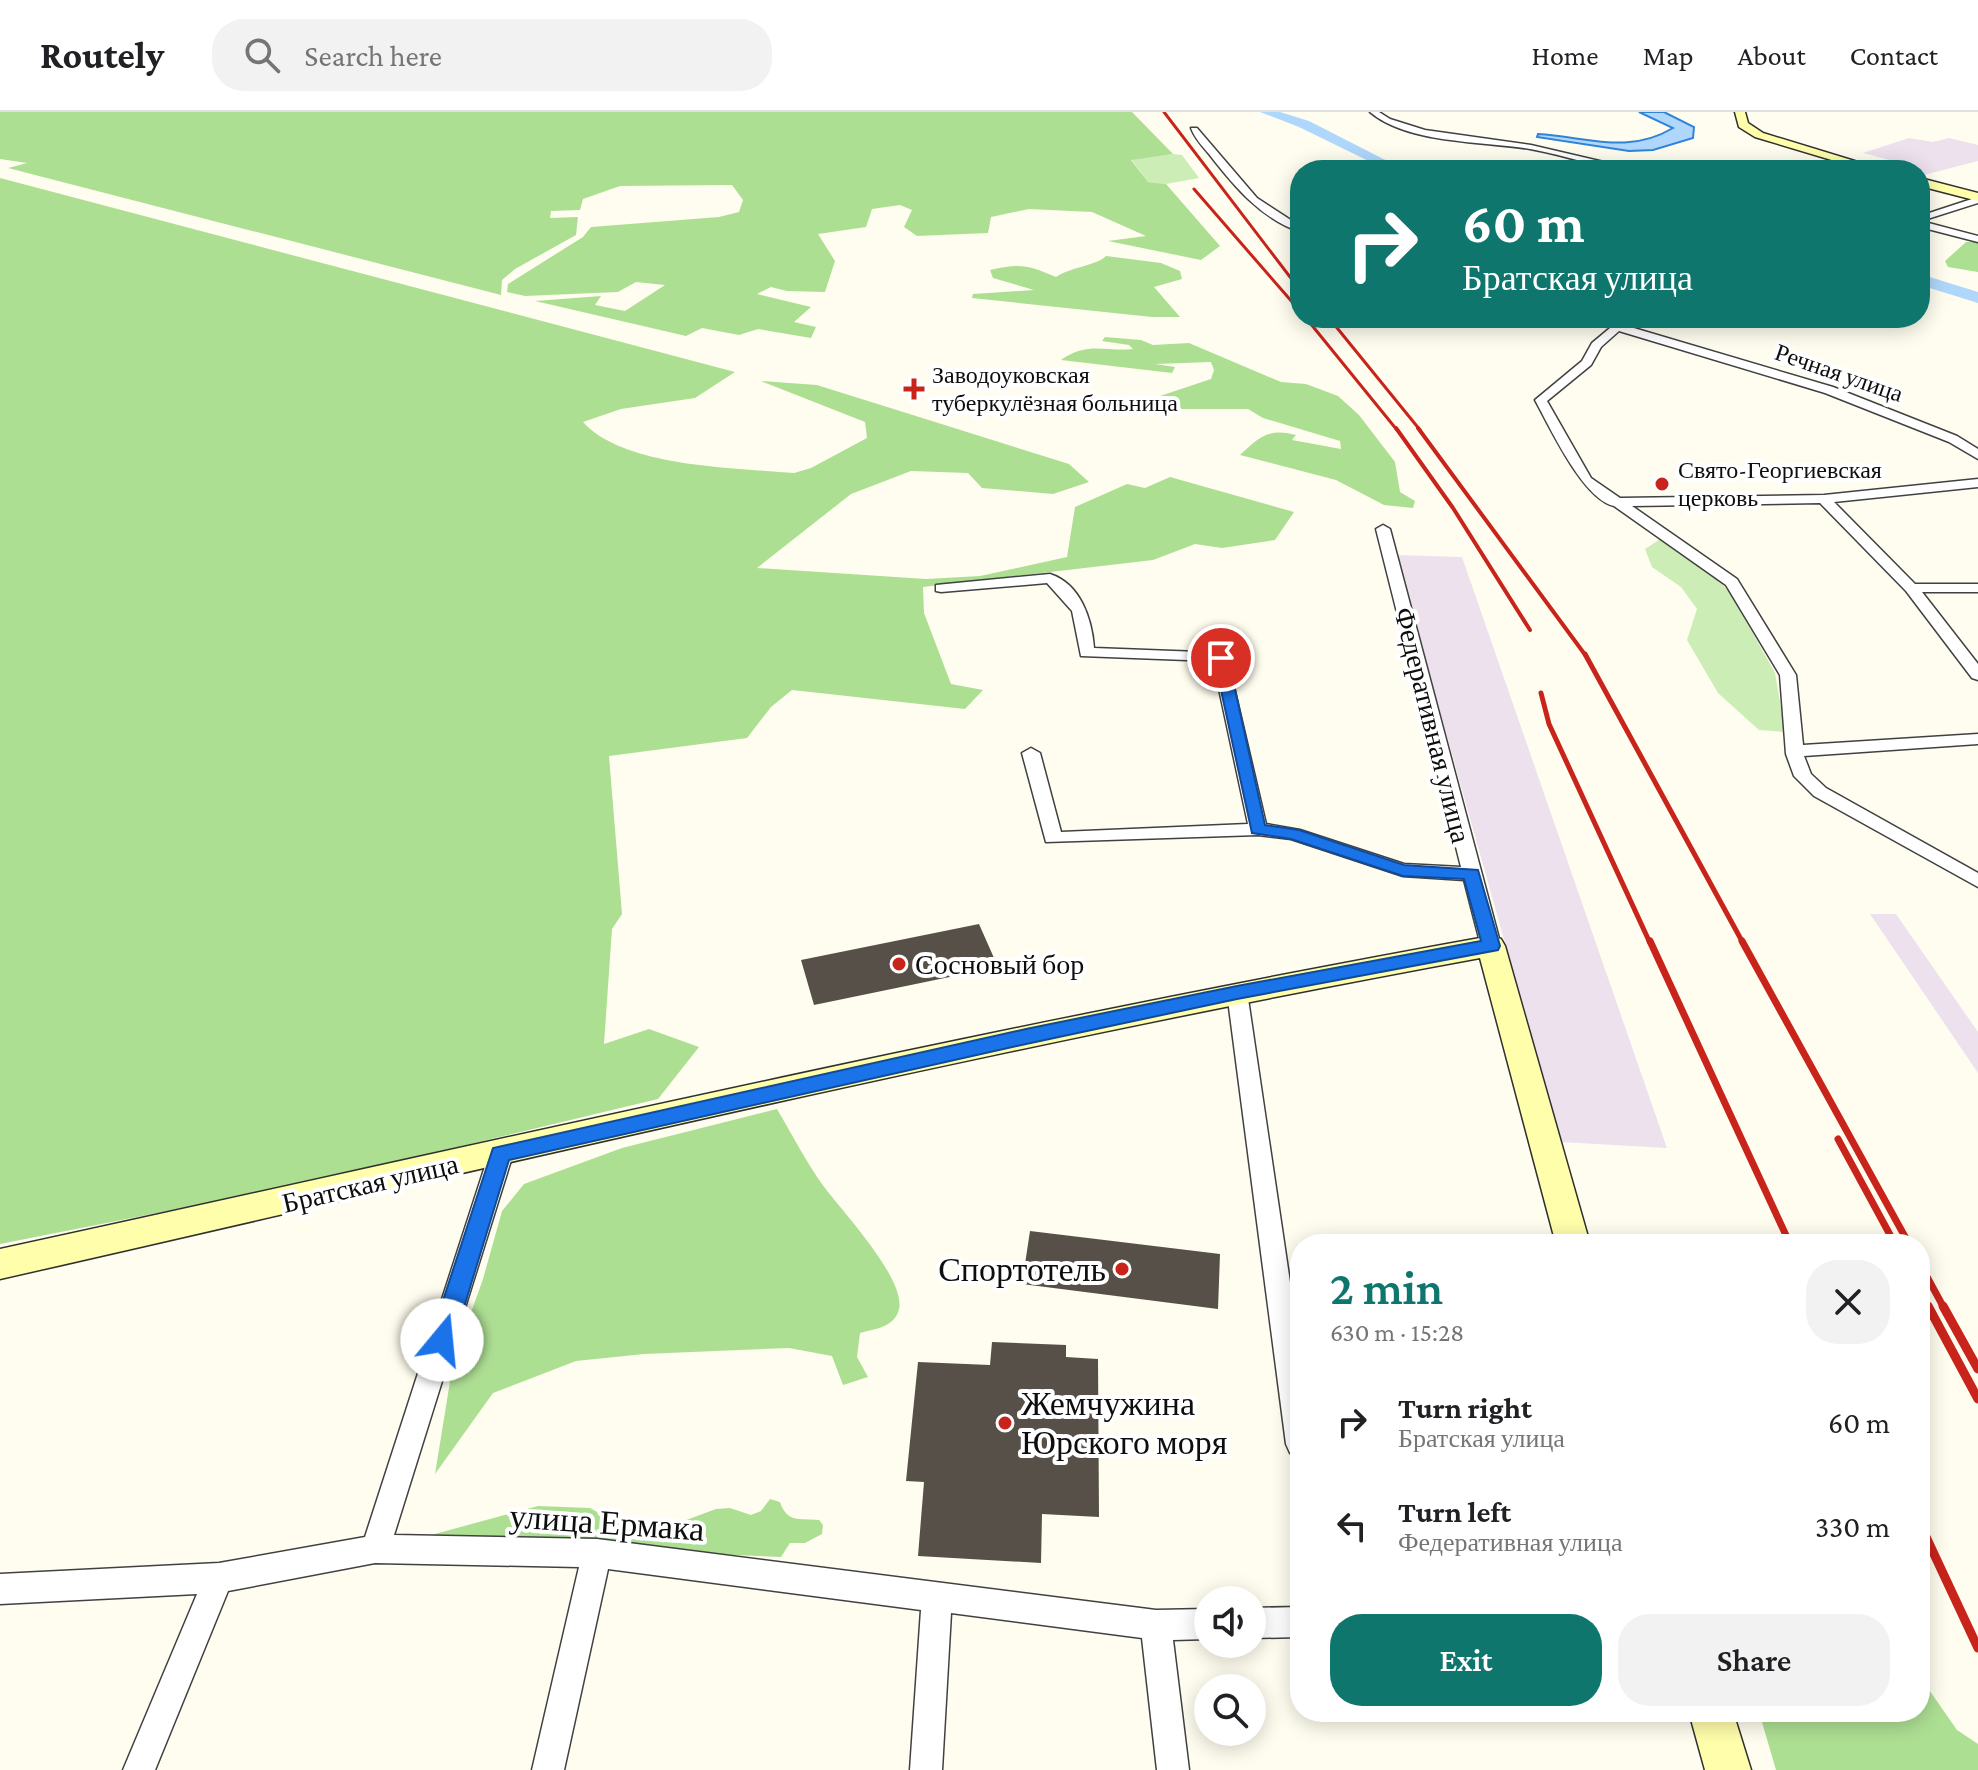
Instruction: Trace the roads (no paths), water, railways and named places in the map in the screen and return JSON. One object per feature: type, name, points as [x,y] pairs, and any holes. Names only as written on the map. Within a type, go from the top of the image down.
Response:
[{"type":"street","points":[[1374,112],[1399,126],[1533,147],[1580,160]]},
{"type":"street","points":[[1740,114],[1743,125],[1759,135],[1844,160]]},
{"type":"street","points":[[1194,130],[1256,203],[1270,215],[1290,224]]},
{"type":"street","points":[[1930,185],[1978,199]]},
{"type":"street","points":[[1930,218],[1978,199]]},
{"type":"street","points":[[1930,225],[1978,239]]},
{"type":"street","points":[[1616,328],[1596,345],[1587,363],[1541,400],[1586,480],[1613,502],[1688,549],[1732,582],[1788,675],[1795,751],[1803,776],[1820,792],[1978,881]]},
{"type":"street","name":"Речная улица","points":[[1620,328],[1829,390],[1953,439],[1978,455]]},
{"type":"street","points":[[1613,502],[1824,499],[1978,483]]},
{"type":"street","points":[[1824,499],[1911,588],[1978,675]]},
{"type":"street","name":"Федеративная улица","points":[[1383,529],[1491,946],[1570,1234]]},
{"type":"street","points":[[941,588],[1050,578],[1064,589],[1084,616],[1087,653],[1220,656],[1258,829]]},
{"type":"street","points":[[1911,588],[1978,588]]},
{"type":"street","points":[[1795,751],[1978,739]]},
{"type":"street","points":[[1031,753],[1053,838],[1258,829],[1293,834],[1403,870],[1472,874]]},
{"type":"street","name":"Братская улица","points":[[0,1264],[1237,992],[1491,946]]},
{"type":"street","points":[[1237,992],[1290,1372]]},
{"type":"street","points":[[375,1549],[501,1154]]},
{"type":"street","name":"улица Ермака","points":[[0,1589],[219,1578],[375,1549],[597,1553],[1156,1625],[1194,1624]]},
{"type":"street","points":[[548,1770],[597,1553]]},
{"type":"street","points":[[139,1770],[219,1578]]},
{"type":"street","points":[[926,1770],[937,1598]]},
{"type":"street","points":[[1266,1623],[1290,1622]]},
{"type":"street","points":[[1156,1625],[1173,1770]]},
{"type":"street","points":[[1714,1722],[1728,1770]]},
{"type":"water","points":[[1639,112],[1664,112],[1694,127],[1693,138],[1653,150],[1629,151],[1537,137],[1538,134],[1624,143],[1640,141],[1673,128]]},
{"type":"waterway","points":[[1267,112],[1304,124],[1378,160]]},
{"type":"waterway","points":[[1930,282],[1978,298]]},
{"type":"railway","points":[[1164,112],[1290,277]]},
{"type":"railway","points":[[1194,189],[1290,299]]},
{"type":"railway","points":[[1314,328],[1397,430]]},
{"type":"railway","points":[[1337,328],[1420,430]]},
{"type":"railway","points":[[1396,428],[1453,508],[1530,630]]},
{"type":"railway","points":[[1418,428],[1586,656]]},
{"type":"railway","points":[[1585,654],[1743,943]]},
{"type":"railway","points":[[1541,693],[1549,724],[1650,943]]},
{"type":"railway","points":[[1650,941],[1785,1234]]},
{"type":"railway","points":[[1742,941],[1903,1234]]},
{"type":"railway","points":[[1838,1139],[1890,1234]]},
{"type":"railway","points":[[1930,1282],[1944,1308]]},
{"type":"railway","points":[[1943,1306],[1978,1369]]},
{"type":"railway","points":[[1930,1310],[1978,1399]]},
{"type":"railway","points":[[1930,1545],[1978,1648]]},
{"type":"place","name":"Заводоуковская туберкулёзная больница","points":[[914,389]]},
{"type":"place","name":"Свято-Георгиевская церковь","points":[[1662,484]]},
{"type":"place","name":"Сосновый бор","points":[[899,964]]},
{"type":"place","name":"Спортотель","points":[[1122,1269]]},
{"type":"place","name":"Жемчужина Юрского моря","points":[[1005,1423]]}]
